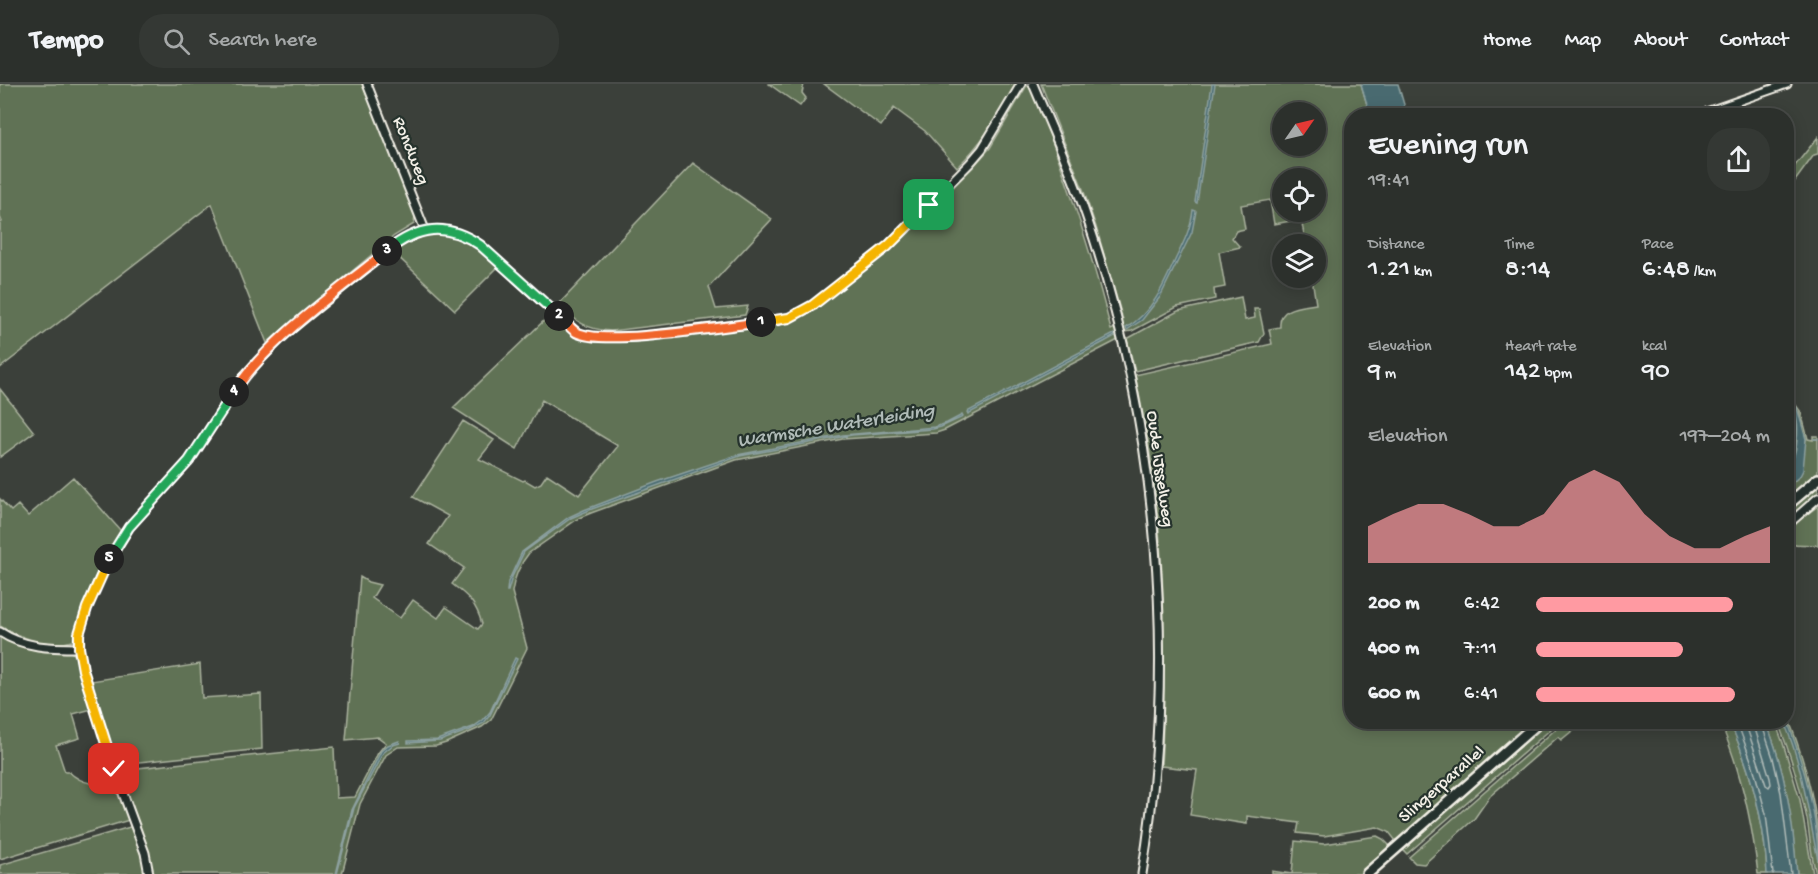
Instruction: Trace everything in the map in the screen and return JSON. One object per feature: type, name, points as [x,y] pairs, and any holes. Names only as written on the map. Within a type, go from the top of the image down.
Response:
[{"type":"main road","points":[[1794,499],[1818,479]]},
{"type":"main road","name":"Slingerparallel","points":[[1367,874],[1531,729]]},
{"type":"street","name":"Rondweg","points":[[367,84],[425,230]]},
{"type":"street","points":[[149,874],[145,853],[83,670],[79,634],[87,608],[119,542],[141,513],[189,461],[245,375],[284,335],[392,247],[407,237],[425,230],[440,230],[467,236],[480,245],[577,333],[595,337],[635,337],[789,318],[813,305],[896,238],[982,149],[1021,84]]},
{"type":"street","name":"Oude IJsselweg","points":[[1033,84],[1086,214],[1129,372],[1145,461],[1156,565],[1159,683],[1150,816],[1142,874]]},
{"type":"street","points":[[1718,108],[1787,84]]},
{"type":"street","points":[[1794,519],[1818,498]]},
{"type":"street","points":[[0,632],[24,644],[46,648],[79,648]]},
{"type":"green space","points":[[0,84],[363,84],[415,216],[414,224],[394,236],[267,343],[212,204],[0,368],[0,223],[2,222],[0,217]]},
{"type":"green space","points":[[769,84],[804,84],[802,93],[806,98],[800,106]]},
{"type":"green space","points":[[824,84],[1017,84],[983,138],[957,167],[925,131],[894,108],[881,126]]},
{"type":"green space","points":[[1041,84],[1361,84],[1368,108],[1344,108],[1344,729],[1525,729],[1396,841],[1389,832],[1377,827],[1324,836],[1297,833],[1299,823],[1247,816],[1247,824],[1190,815],[1197,770],[1161,766],[1164,700],[1162,567],[1152,470],[1135,375],[1272,344],[1269,329],[1280,327],[1280,320],[1287,311],[1316,304],[1314,288],[1326,288],[1326,234],[1304,234],[1302,222],[1326,222],[1326,168],[1272,168],[1272,212],[1270,200],[1241,205],[1245,229],[1236,231],[1232,238],[1240,247],[1219,252],[1225,287],[1214,289],[1215,299],[1177,307],[1132,331],[1125,332],[1120,322],[1123,320],[1083,189]]},
{"type":"green space","points":[[1027,85],[1034,93],[1056,152],[1086,240],[1111,330],[1115,328],[1118,340],[936,433],[843,439],[736,460],[579,518],[529,553],[518,571],[512,592],[527,648],[491,720],[482,727],[446,743],[436,746],[398,747],[386,755],[360,804],[342,874],[151,874],[147,851],[119,770],[334,747],[336,798],[355,797],[378,753],[386,743],[378,737],[346,740],[360,577],[380,585],[372,598],[400,618],[413,600],[438,618],[446,607],[478,629],[482,624],[471,601],[452,584],[464,568],[429,544],[448,516],[413,497],[463,421],[494,440],[479,459],[535,486],[541,483],[547,474],[579,495],[618,446],[542,400],[517,449],[453,408],[553,312],[585,338],[790,320],[806,313],[870,266],[893,246],[972,168],[990,148]]},
{"type":"green space","points":[[1818,137],[1818,154],[1814,155],[1794,182],[1794,167]]},
{"type":"green space","points":[[693,163],[772,219],[709,287],[716,309],[748,306],[745,315],[611,331],[595,329],[570,316],[558,305]]},
{"type":"green space","points":[[438,232],[466,238],[501,264],[455,310],[393,252],[419,235]]},
{"type":"green space","points":[[1241,297],[1245,320],[1255,318],[1254,309],[1259,309],[1264,333],[1259,342],[1135,371],[1127,339],[1178,311]]},
{"type":"green space","points":[[0,389],[34,432],[0,457]]},
{"type":"green space","points":[[1794,402],[1801,412],[1808,439],[1813,440],[1813,436],[1818,436],[1818,472],[1794,494],[1794,481],[1800,476],[1806,439],[1799,412],[1795,413],[1796,439]]},
{"type":"green space","points":[[73,477],[121,531],[90,589],[73,641],[54,643],[35,641],[0,626],[0,499],[11,511],[18,505],[28,516]]},
{"type":"green space","points":[[1818,484],[1818,494],[1794,516],[1794,504]]},
{"type":"green space","points":[[1818,506],[1818,545],[1794,544],[1794,524]]},
{"type":"green space","points":[[0,634],[47,650],[69,651],[77,657],[92,709],[73,714],[80,738],[56,745],[65,772],[91,783],[103,784],[115,781],[129,820],[0,859]]},
{"type":"green space","points":[[200,664],[202,698],[261,694],[262,749],[120,764],[116,762],[91,681]]},
{"type":"green space","points":[[1538,729],[1551,729],[1407,854],[1401,848]]},
{"type":"green space","points":[[1556,729],[1574,729],[1561,740],[1558,737],[1490,796],[1474,819],[1424,864],[1415,863],[1409,857]]},
{"type":"green space","points":[[1723,729],[1733,729],[1744,758],[1760,815],[1767,874],[1758,874],[1745,796]]},
{"type":"green space","points":[[1769,729],[1778,729],[1800,800],[1813,874],[1797,874],[1790,816]]},
{"type":"green space","points":[[1781,729],[1793,729],[1803,760],[1811,791],[1818,837],[1818,874],[1814,867],[1807,819],[1791,758]]},
{"type":"green space","points":[[132,827],[140,848],[146,874],[0,874],[0,865]]},
{"type":"green space","points":[[1377,836],[1390,846],[1360,874],[1292,874],[1295,841],[1324,844]]},
{"type":"green space","points":[[1272,871],[1292,874],[1272,874]]},
{"type":"water","points":[[1212,84],[1215,84],[1197,203],[1195,202]]},
{"type":"water","points":[[1361,84],[1398,84],[1405,108],[1368,108]]},
{"type":"water","points":[[1193,210],[1196,211],[1192,232],[1160,297],[1142,320],[1127,330],[1126,328],[1143,315],[1162,288],[1187,235]]},
{"type":"water","points":[[1114,334],[1115,336],[968,414],[967,412]]},
{"type":"water","points":[[1794,405],[1806,439],[1803,470],[1794,481],[1794,454],[1798,430]]},
{"type":"water","points":[[962,415],[963,417],[933,429],[852,435],[740,456],[592,509],[571,518],[524,552],[507,591],[508,582],[522,552],[569,517],[584,510],[737,455],[843,435],[935,427]]},
{"type":"water","points":[[515,658],[517,659],[490,715],[484,723],[440,741],[408,743],[408,741],[437,740],[473,727],[483,720],[490,712]]},
{"type":"water","points":[[1733,729],[1769,729],[1779,759],[1787,797],[1797,874],[1767,874],[1760,815],[1744,758]]},
{"type":"water","points":[[1787,729],[1790,729],[1799,754],[1808,789],[1815,824],[1818,860],[1800,773]]},
{"type":"water","points":[[399,741],[400,743],[393,745],[383,753],[354,808],[336,874],[352,810],[381,751],[388,745]]},
{"type":"route","points":[[114,769],[83,670],[79,648],[79,634],[83,619],[105,567],[129,527],[189,461],[245,375],[284,335],[392,247],[407,237],[425,230],[456,232],[467,236],[480,245],[577,333],[595,337],[635,337],[789,318],[813,305],[888,246],[929,205]]},
{"type":"water label","name":"Warmsche Waterleiding","points":[[836,427]]}]
